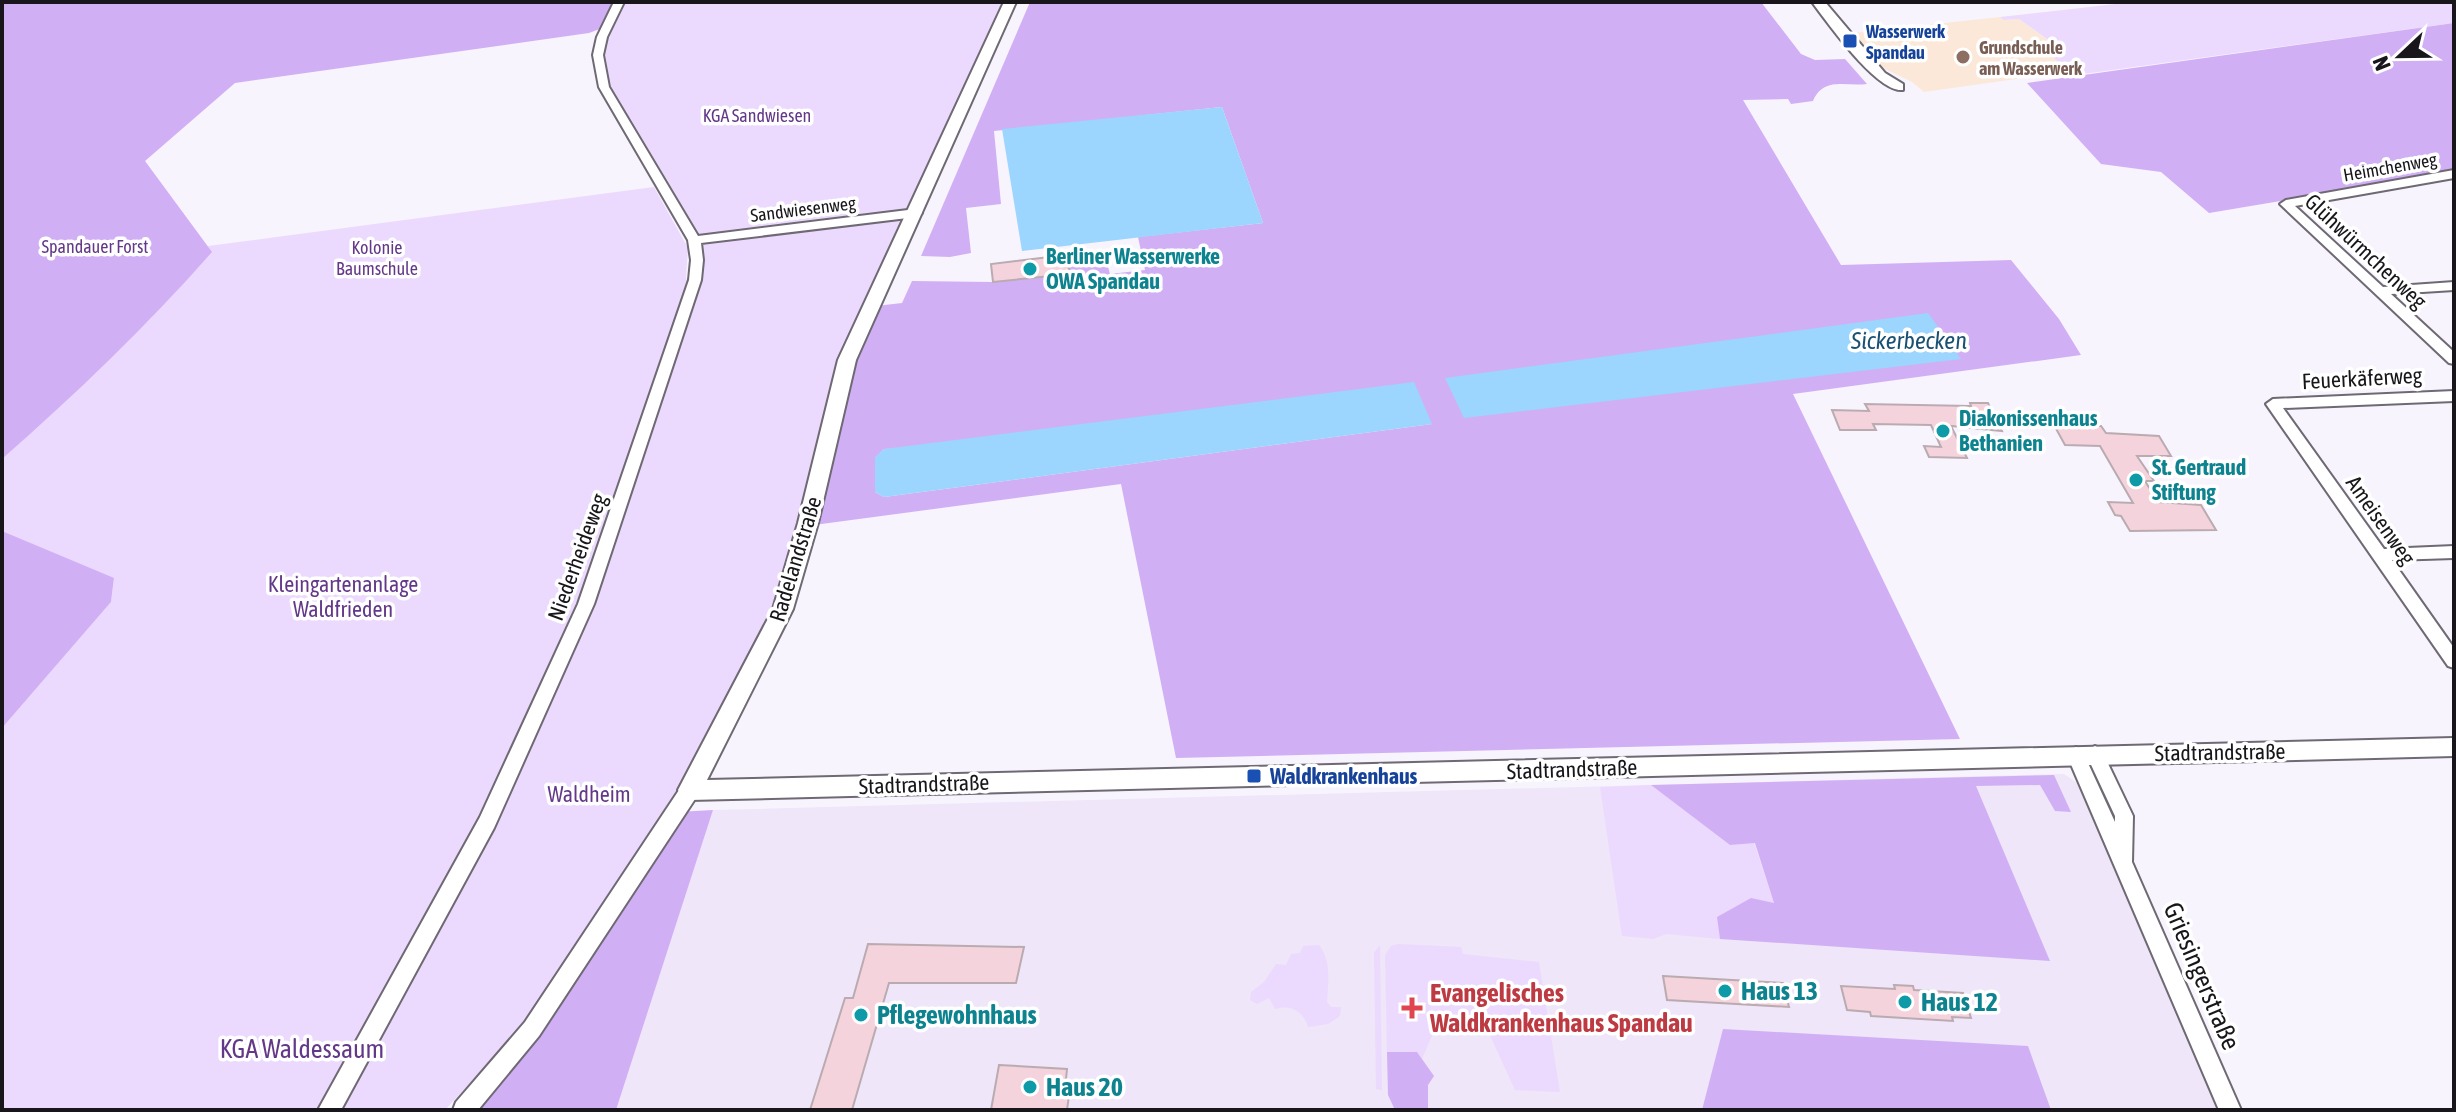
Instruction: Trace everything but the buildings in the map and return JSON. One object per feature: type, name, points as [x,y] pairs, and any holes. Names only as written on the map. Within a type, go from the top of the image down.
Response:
[{"type":"street","points":[[619,2],[602,37],[598,55],[604,87],[694,240]]},
{"type":"street","name":"Radelandstraße","points":[[464,1110],[532,1029],[690,790],[783,609],[808,523],[847,360],[1010,2]]},
{"type":"street","points":[[1818,2],[1880,76],[1898,87]]},
{"type":"street","name":"Heimchenweg","points":[[2286,204],[2454,174]]},
{"type":"street","name":"Glühwürmchenweg","points":[[2286,204],[2454,360]]},
{"type":"street","name":"Sandwiesenweg","points":[[694,240],[916,213]]},
{"type":"street","name":"Niederheideweg","points":[[329,1110],[487,822],[586,604],[689,300],[697,260],[694,240]]},
{"type":"street","points":[[2379,291],[2454,286]]},
{"type":"street","name":"Feuerkäferweg","points":[[2273,404],[2454,396]]},
{"type":"street","name":"Ameisenweg","points":[[2273,404],[2454,661]]},
{"type":"street","points":[[2379,555],[2454,552]]},
{"type":"street","name":"Stadtrandstraße","points":[[690,790],[2454,747]]},
{"type":"street","name":"Griesingerstraße","points":[[2085,755],[2124,864],[2230,1110]]},
{"type":"shaded area","name":"Grundschule am Wasserwerk","points":[[2000,17],[2005,20],[2019,19],[2059,48],[2044,50],[2072,71],[1924,92],[1912,82],[1881,67],[1853,33]]},
{"type":"shaded area","name":"Evangelisches Waldkrankenhaus Spandau","points":[[2064,774],[2079,784],[2219,1110],[616,1110],[713,810]]},
{"type":"green space","name":"Spandauer Forst","points":[[2,2],[617,2],[605,27],[589,33],[235,83],[145,161],[212,252],[110,359],[2,459]]},
{"type":"green space","name":"KGA Sandwiesen","points":[[620,2],[1010,2],[911,206],[905,210],[697,235],[609,85],[602,52]]},
{"type":"green space","points":[[1030,2],[1761,2],[1801,54],[1815,60],[1845,59],[1867,84],[1829,85],[1813,101],[1791,104],[1788,99],[1743,100],[1841,265],[2011,260],[2059,319],[2081,355],[1793,394],[1960,739],[1176,758],[1121,484],[814,525],[851,361],[876,306],[902,303],[912,281],[993,282],[1069,274],[1068,265],[1107,263],[1110,274],[1145,270],[1138,237],[1263,223],[1222,107],[994,131],[1001,204],[966,208],[971,253],[950,257],[921,256]],"holes":[[[1432,424],[884,497],[875,492],[875,458],[884,449]]]},
{"type":"green space","points":[[2133,2],[2454,2],[2454,23],[2076,75],[2043,50],[2058,47],[2019,19],[2004,20],[2000,17]]},
{"type":"green space","points":[[2454,23],[2454,172],[2209,213],[2161,172],[2101,164],[2027,83]]},
{"type":"green space","points":[[654,187],[688,248],[688,286],[542,716],[571,659],[607,568],[702,280],[703,243],[903,219],[852,332],[778,601],[660,823],[526,1022],[445,1110],[2,1110],[2,728],[111,602],[114,579],[2,531],[2,459],[136,333],[211,252],[208,246]]},
{"type":"green space","points":[[2,531],[114,578],[111,602],[2,728]]},
{"type":"green space","points":[[2054,775],[2071,812],[2055,811],[2040,785],[1976,786],[2050,961],[1720,939],[1717,917],[1751,898],[1774,903],[1755,843],[1730,845],[1651,785]]},
{"type":"green space","points":[[1651,785],[1730,845],[1754,843],[1774,903],[1718,917],[1720,939],[1666,934],[1653,939],[1622,936],[1600,787]]},
{"type":"green space","points":[[713,810],[616,1110],[464,1110],[677,812]]},
{"type":"green space","points":[[1319,945],[1328,965],[1327,1002],[1331,1007],[1341,1007],[1340,1016],[1328,1024],[1308,1027],[1296,1010],[1286,1007],[1275,1009],[1269,998],[1257,1004],[1250,1000],[1251,992],[1264,982],[1276,964],[1286,965],[1291,954],[1300,953],[1303,946]]},
{"type":"green space","points":[[1380,945],[1382,1090],[1376,1089],[1374,953]]},
{"type":"green space","points":[[1391,946],[1461,947],[1463,954],[1539,962],[1560,1092],[1515,1090],[1488,1031],[1437,1024],[1422,1059],[1417,1052],[1387,1052],[1385,955]]},
{"type":"green space","points":[[1723,1029],[2028,1046],[2051,1110],[1702,1110]]},
{"type":"green space","points":[[1387,1052],[1417,1052],[1434,1076],[1428,1085],[1428,1110],[1395,1110],[1388,1095]]},
{"type":"water","points":[[1222,107],[1263,223],[1022,251],[1002,129]]},
{"type":"water","name":"Sickerbecken","points":[[1928,313],[1961,359],[1464,418],[1445,378]]},
{"type":"water","points":[[1414,382],[1432,424],[884,497],[875,492],[875,457],[884,449]]},
{"type":"place","name":"Wasserwerk Spandau","points":[[1850,41]]},
{"type":"place","name":"Grundschule am Wasserwerk","points":[[1963,57]]},
{"type":"place","name":"Berliner Wasserwerke OWA Spandau","points":[[1030,269]]},
{"type":"place","name":"Diakonissenhaus Bethanien","points":[[1943,431]]},
{"type":"place","name":"St. Gertraud Stiftung","points":[[2136,480]]},
{"type":"place","name":"Waldkrankenhaus","points":[[1254,776]]},
{"type":"place","name":"Haus 13","points":[[1725,991]]},
{"type":"place","name":"Haus 12","points":[[1905,1002]]},
{"type":"place","name":"Evangelisches Waldkrankenhaus Spandau","points":[[1412,1008]]},
{"type":"place","name":"Pflegewohnhaus","points":[[861,1015]]},
{"type":"place","name":"Haus 20","points":[[1030,1087]]},
{"type":"park label","name":"Kolonie Baumschule","points":[[377,257]]},
{"type":"park label","name":"Kleingartenanlage Waldfrieden","points":[[343,596]]},
{"type":"park label","name":"Waldheim","points":[[589,794]]},
{"type":"park label","name":"KGA Waldessaum","points":[[302,1049]]}]
